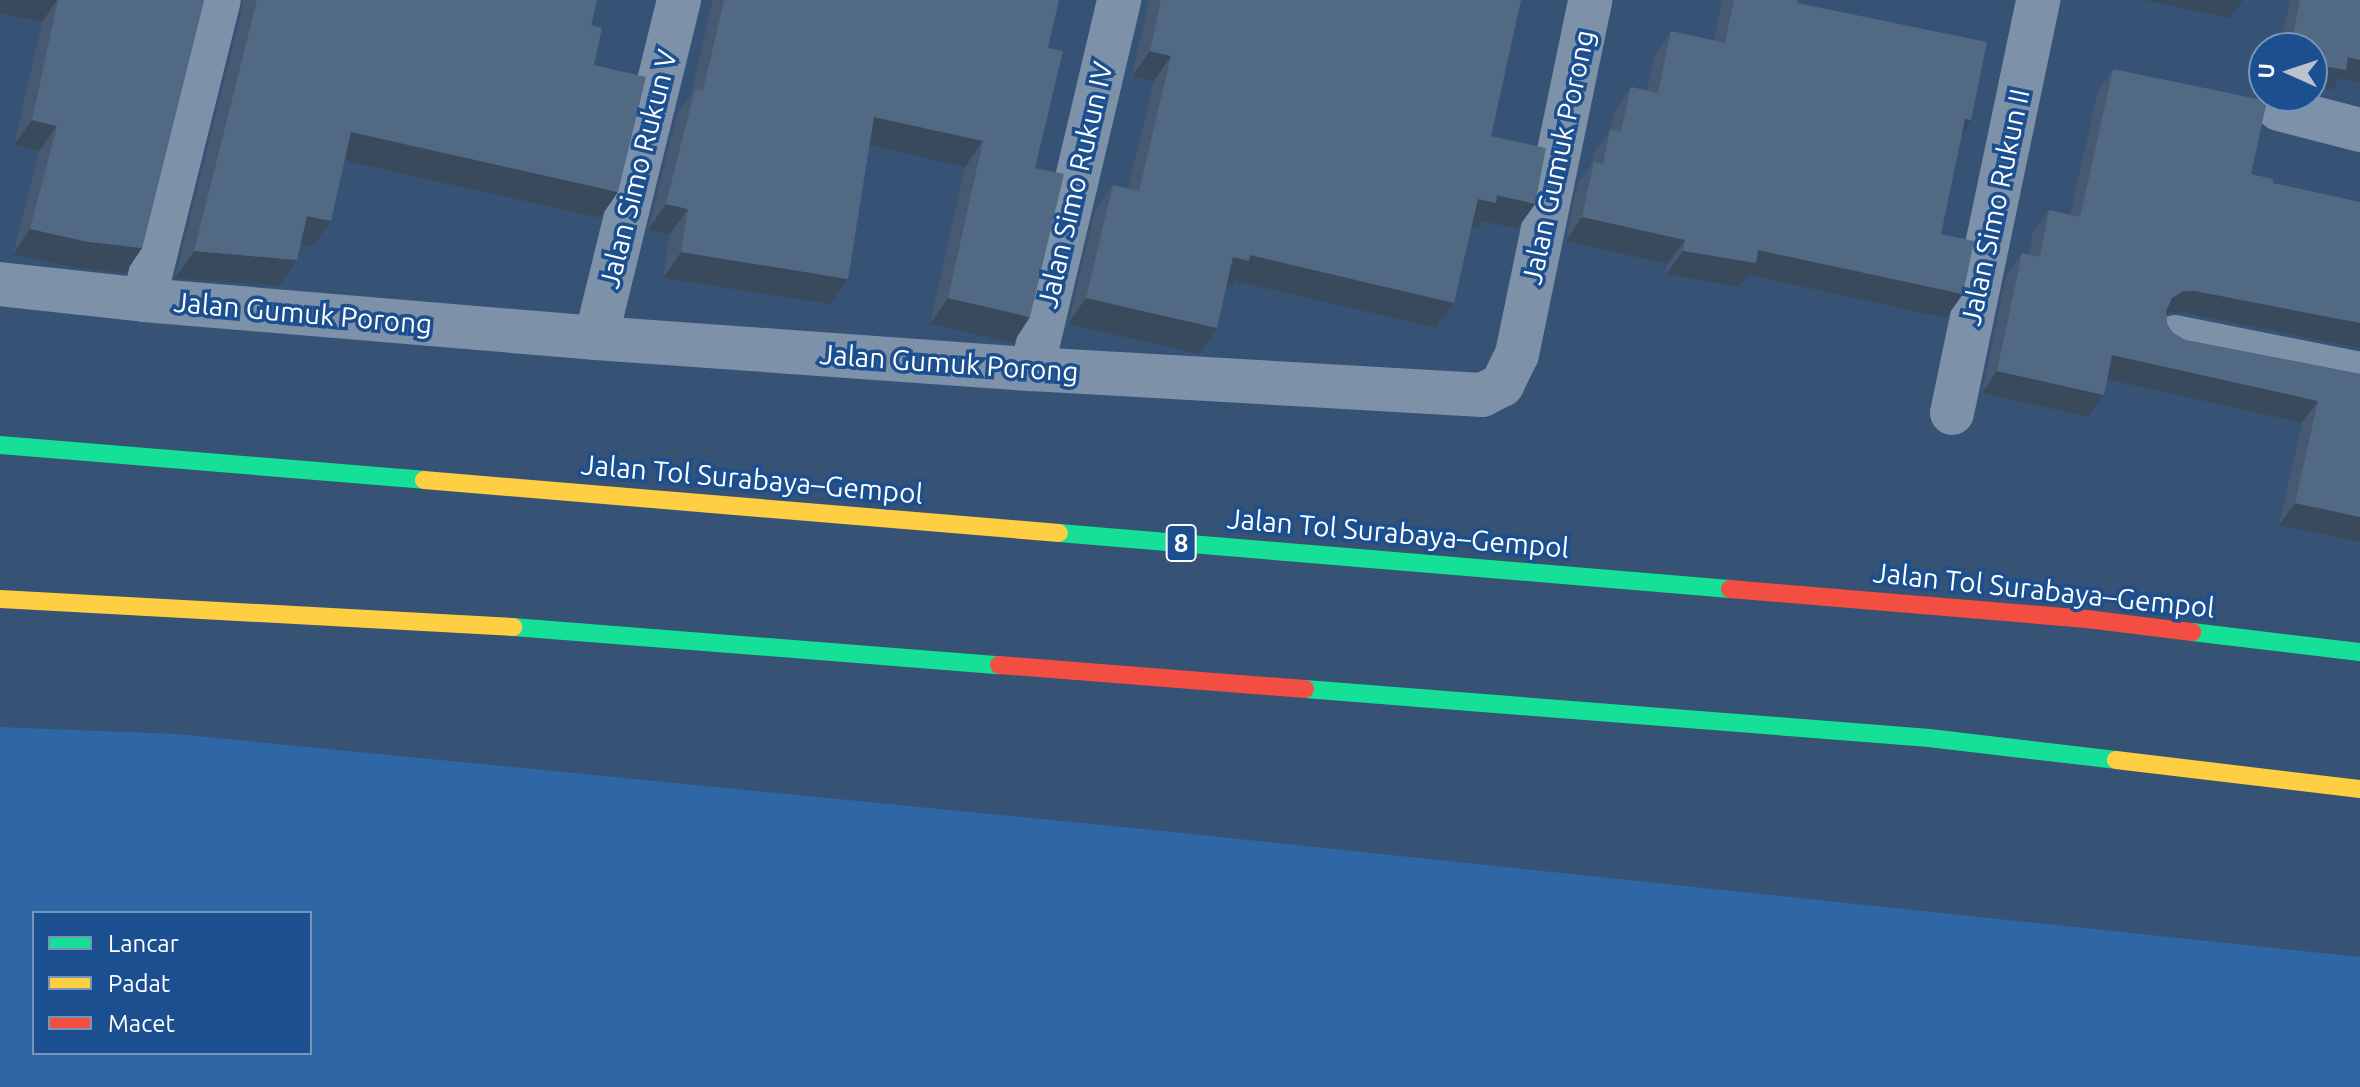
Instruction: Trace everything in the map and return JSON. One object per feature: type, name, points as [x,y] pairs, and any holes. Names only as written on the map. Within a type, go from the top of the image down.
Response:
[{"type":"highway","name":"Jalan Tol Surabaya–Gempol","points":[[0,445],[2087,619],[2360,652]]},
{"type":"highway","points":[[0,599],[536,628],[1929,738],[2360,789]]},
{"type":"street","points":[[144,300],[219,0]]},
{"type":"street","name":"Jalan Simo Rukun V","points":[[596,338],[679,0]]},
{"type":"street","name":"Jalan Simo Rukun IV","points":[[1032,369],[1119,0]]},
{"type":"street","name":"Jalan Gumuk Porong","points":[[0,284],[144,300],[596,338],[1032,369],[1482,395],[1502,385],[1517,354],[1590,0]]},
{"type":"street","name":"Jalan Simo Rukun II","points":[[1952,413],[2038,0]]},
{"type":"street","points":[[2291,112],[2360,130]]},
{"type":"street","points":[[2175,337],[2360,374]]},
{"type":"shaded area","points":[[0,727],[176,734],[1164,831],[2360,957],[2360,1087],[0,1087]]},
{"type":"building","points":[[58,0],[204,0],[142,248],[88,242],[30,229],[57,126],[32,120]]},
{"type":"building","points":[[257,0],[597,0],[591,25],[602,28],[594,65],[646,77],[618,192],[351,132],[331,221],[307,216],[297,260],[194,251]]},
{"type":"building","points":[[724,0],[1059,0],[1048,48],[1063,51],[1035,168],[1064,174],[1030,317],[948,298],[983,141],[874,117],[848,279],[681,252],[688,209],[666,204],[695,89],[703,91]]},
{"type":"building","points":[[1161,0],[1521,0],[1491,136],[1546,148],[1535,204],[1497,195],[1496,203],[1478,199],[1454,303],[1250,255],[1249,261],[1233,257],[1217,328],[1086,298],[1113,185],[1139,191],[1171,56],[1150,51]]},
{"type":"building","points":[[1734,0],[1798,0],[1797,3],[1987,42],[1971,120],[1965,119],[1941,234],[1974,241],[1963,294],[1758,250],[1756,263],[1683,251],[1685,240],[1582,217],[1594,162],[1603,164],[1610,130],[1621,132],[1631,87],[1658,93],[1671,31],[1725,43]]},
{"type":"building","points":[[2300,0],[2360,0],[2360,60],[2348,57],[2346,70],[2328,67],[2328,32],[2293,32]]},
{"type":"building","points":[[2113,69],[2248,97],[2248,112],[2265,112],[2251,174],[2273,179],[2273,183],[2360,202],[2360,323],[2195,291],[2183,291],[2172,298],[2166,311],[2167,324],[2173,333],[2185,340],[2360,374],[2360,517],[2295,503],[2318,401],[2112,355],[2104,395],[1997,371],[2022,253],[2040,257],[2049,210],[2080,217]]},
{"type":"traffic: fast","points":[[0,445],[424,480]]},
{"type":"traffic: fast","points":[[1059,533],[1730,589]]},
{"type":"traffic: fast","points":[[513,627],[999,665]]},
{"type":"traffic: fast","points":[[2192,632],[2360,652]]},
{"type":"traffic: fast","points":[[1305,689],[1929,738],[2116,760]]},
{"type":"traffic: slow","points":[[424,480],[1059,533]]},
{"type":"traffic: slow","points":[[0,599],[513,627]]},
{"type":"traffic: slow","points":[[2116,760],[2360,789]]},
{"type":"traffic: jam","points":[[1730,589],[2087,619],[2192,632]]},
{"type":"traffic: jam","points":[[999,665],[1305,689]]}]
